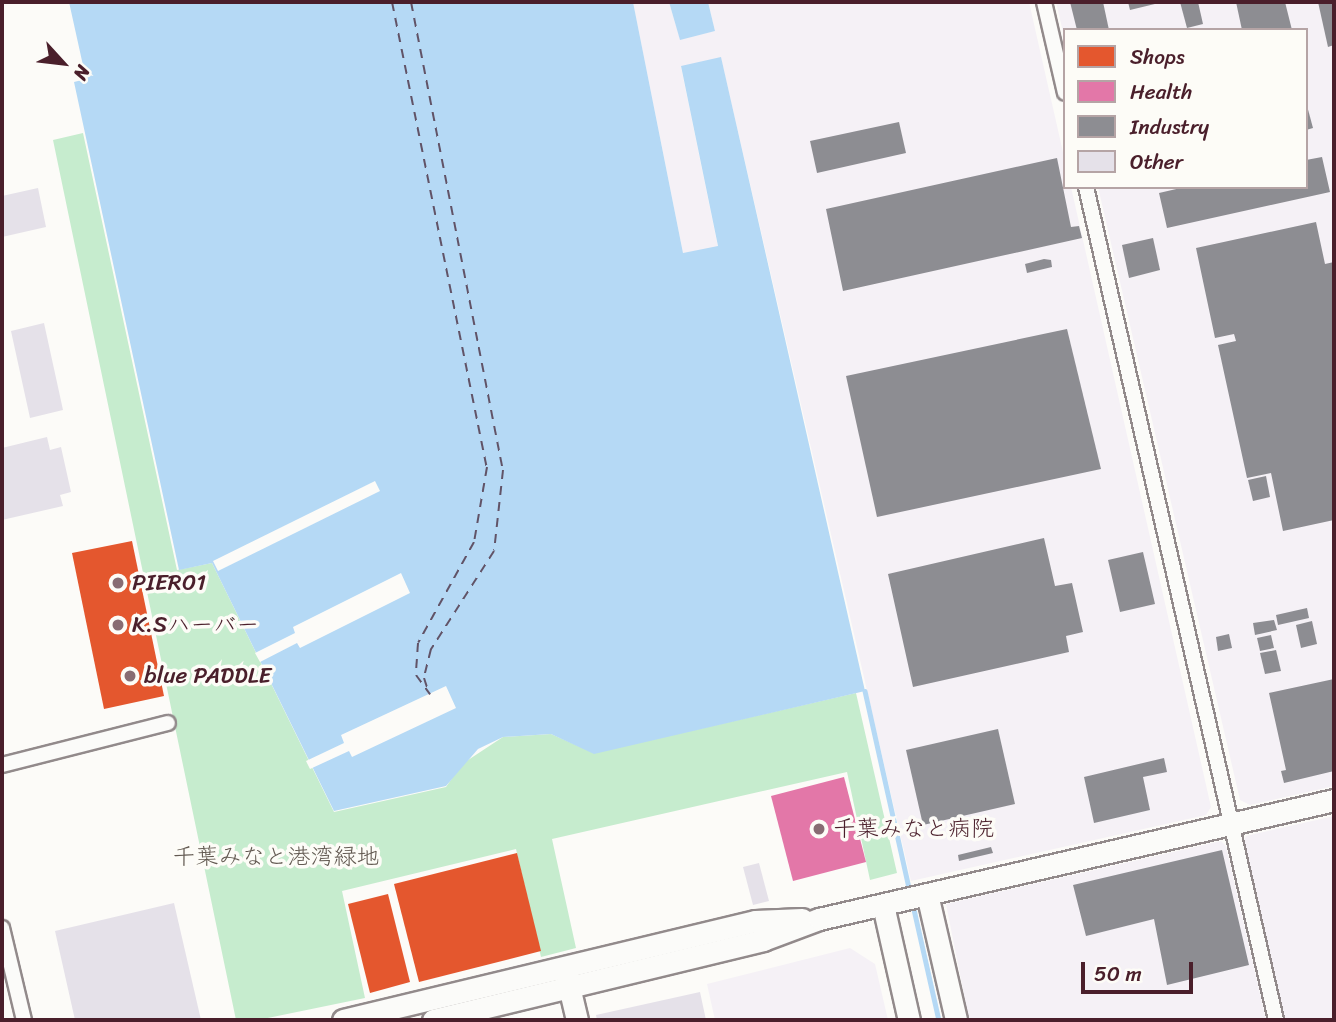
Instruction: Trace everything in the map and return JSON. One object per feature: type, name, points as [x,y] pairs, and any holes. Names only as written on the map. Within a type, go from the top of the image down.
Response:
[{"type":"street","points":[[1044,2],[1063,84]]},
{"type":"street","points":[[1086,189],[1276,1020]]},
{"type":"street","points":[[2,765],[168,723]]},
{"type":"street","points":[[433,1020],[570,991],[763,940],[819,919],[1334,800]]},
{"type":"street","points":[[908,899],[909,1020]]},
{"type":"street","points":[[908,899],[956,1020]]},
{"type":"street","points":[[343,1020],[755,921],[819,919]]},
{"type":"street","points":[[2,928],[24,1020]]},
{"type":"street","points":[[565,968],[577,1020]]},
{"type":"shaded area","points":[[633,2],[669,2],[680,39],[715,31],[708,2],[1029,2],[1063,152],[1063,189],[1071,189],[1211,807],[1206,815],[911,881],[721,58],[681,67],[718,247],[683,253]]},
{"type":"shaded area","points":[[1056,2],[1334,2],[1334,786],[1250,805],[1240,800],[1098,189],[1308,189],[1308,28],[1063,28],[1063,32]]},
{"type":"shaded area","points":[[1334,816],[1334,1020],[1284,1020],[1243,842],[1246,836]]},
{"type":"shaded area","points":[[1221,841],[1226,846],[1266,1020],[969,1020],[946,904]]},
{"type":"shaded area","points":[[850,948],[875,964],[888,1020],[715,1020],[707,984]]},
{"type":"green space","name":"千葉みなと港湾緑地","points":[[83,133],[177,570],[212,563],[334,812],[446,787],[462,764],[503,737],[551,734],[594,753],[856,693],[897,873],[870,880],[847,772],[552,839],[576,948],[541,957],[516,849],[342,891],[365,998],[258,1020],[236,1020],[53,140]]},
{"type":"water","points":[[69,2],[633,2],[683,253],[718,246],[681,66],[721,57],[865,691],[594,754],[551,734],[503,737],[478,749],[446,786],[334,811],[212,563],[179,570],[74,82],[86,79]]},
{"type":"water","points":[[669,2],[708,2],[715,31],[680,40]]},
{"type":"pier","points":[[375,481],[380,491],[218,571],[213,561]]},
{"type":"pier","points":[[401,573],[410,593],[300,648],[297,643],[260,662],[255,653],[295,633],[293,627]]},
{"type":"pier","points":[[446,686],[456,708],[352,757],[349,751],[310,769],[306,761],[344,743],[341,735]]},
{"type":"building: Shops","name":"K.Sハーバー","points":[[132,541],[164,696],[104,709],[72,553]]},
{"type":"building: Shops","points":[[517,853],[541,951],[419,982],[394,884]]},
{"type":"building: Shops","points":[[388,894],[410,982],[370,993],[348,904]]},
{"type":"building: Health","name":"千葉みなと病院","points":[[844,777],[866,862],[793,881],[771,796]]},
{"type":"building: Industry","points":[[1070,2],[1103,2],[1109,28],[1076,28]]},
{"type":"building: Industry","points":[[1128,2],[1159,2],[1159,3],[1130,10]]},
{"type":"building: Industry","points":[[1180,2],[1198,2],[1203,24],[1187,28]]},
{"type":"building: Industry","points":[[1236,2],[1285,2],[1292,28],[1242,28]]},
{"type":"building: Industry","points":[[1318,2],[1334,2],[1334,45],[1328,47]]},
{"type":"building: Industry","points":[[1308,109],[1313,128],[1308,129]]},
{"type":"building: Industry","points":[[899,122],[906,153],[817,173],[810,141]]},
{"type":"building: Industry","points":[[1322,157],[1330,192],[1167,228],[1159,193],[1176,189],[1308,189],[1308,160]]},
{"type":"building: Industry","points":[[1057,158],[1071,227],[1079,226],[1082,238],[843,291],[826,209]]},
{"type":"building: Industry","points":[[1316,222],[1325,264],[1334,262],[1334,520],[1283,531],[1271,473],[1247,478],[1218,345],[1236,341],[1234,334],[1215,338],[1196,248]]},
{"type":"building: Industry","points":[[1153,238],[1160,270],[1129,278],[1122,245]]},
{"type":"building: Industry","points":[[1051,260],[1052,267],[1027,273],[1025,264]]},
{"type":"building: Industry","points":[[1067,329],[1101,469],[877,517],[846,376]]},
{"type":"building: Industry","points":[[1266,476],[1270,497],[1253,501],[1248,480]]},
{"type":"building: Industry","points":[[1044,538],[1055,586],[1072,583],[1083,632],[1066,636],[1069,652],[913,687],[888,574]]},
{"type":"building: Industry","points":[[1143,552],[1155,604],[1120,612],[1108,560]]},
{"type":"building: Industry","points":[[1307,608],[1309,618],[1278,625],[1276,615]]},
{"type":"building: Industry","points":[[1274,620],[1277,630],[1255,635],[1253,623]]},
{"type":"building: Industry","points":[[1312,621],[1317,644],[1301,648],[1296,625]]},
{"type":"building: Industry","points":[[1229,634],[1232,648],[1218,651],[1216,637]]},
{"type":"building: Industry","points":[[1271,635],[1274,648],[1260,651],[1257,638]]},
{"type":"building: Industry","points":[[1276,650],[1281,671],[1265,674],[1260,653]]},
{"type":"building: Industry","points":[[1334,679],[1334,771],[1284,783],[1281,771],[1286,770],[1269,693]]},
{"type":"building: Industry","points":[[998,729],[1015,804],[923,825],[906,750]]},
{"type":"building: Industry","points":[[1164,758],[1167,772],[1143,777],[1150,810],[1094,823],[1084,777]]},
{"type":"building: Industry","points":[[991,847],[993,853],[959,861],[958,855]]},
{"type":"building: Industry","points":[[1222,850],[1249,965],[1167,985],[1154,919],[1086,936],[1073,885]]},
{"type":"building: Other","points":[[38,188],[46,227],[2,237],[2,196]]},
{"type":"building: Other","points":[[44,323],[63,410],[30,418],[11,331]]},
{"type":"building: Other","points":[[47,437],[50,450],[61,447],[71,492],[60,495],[63,506],[2,520],[2,448]]},
{"type":"building: Other","points":[[759,863],[769,901],[753,905],[743,867]]},
{"type":"building: Other","points":[[174,903],[201,1020],[75,1020],[55,931]]},
{"type":"building: Other","points":[[700,992],[706,1020],[597,1020],[596,1015]]},
{"type":"waterway","points":[[865,691],[910,893]]},
{"type":"waterway","points":[[913,905],[939,1020]]},
{"type":"ferry route","points":[[392,2],[487,467],[474,542],[418,643],[416,675],[430,694]]},
{"type":"ferry route","points":[[411,2],[503,470],[494,551],[431,649],[424,678],[428,690]]},
{"type":"place","name":"PIER01","points":[[118,583]]},
{"type":"place","name":"K.Sハーバー","points":[[118,625]]},
{"type":"place","name":"blue PADDLE","points":[[130,676]]},
{"type":"place","name":"千葉みなと病院","points":[[819,829]]}]
